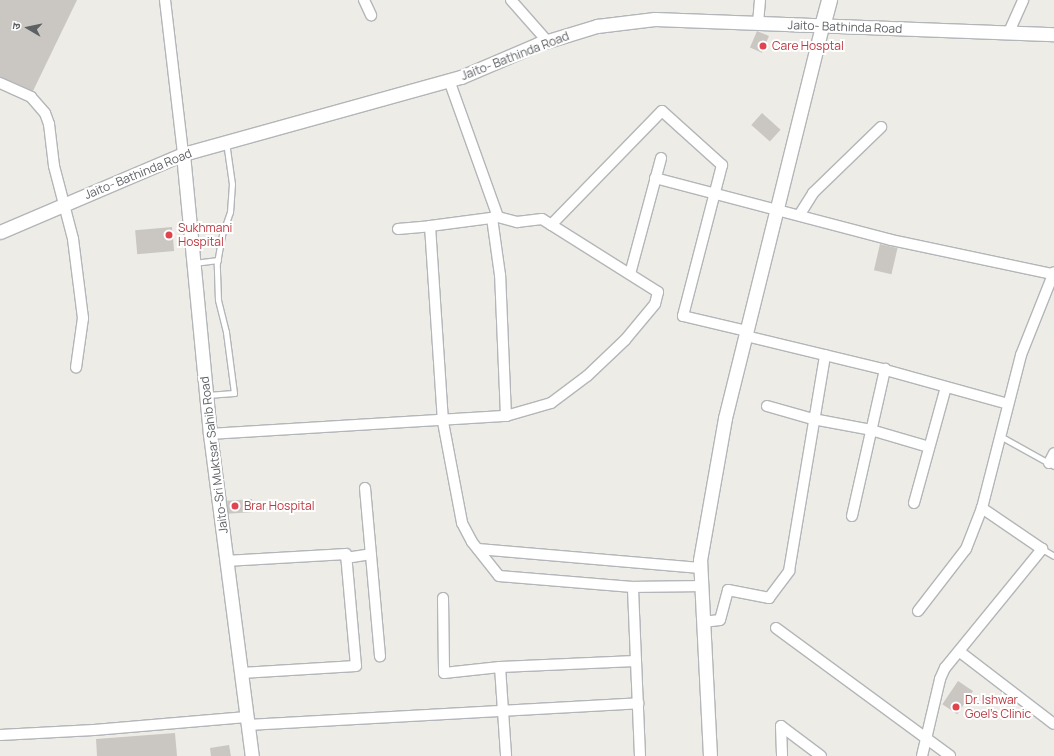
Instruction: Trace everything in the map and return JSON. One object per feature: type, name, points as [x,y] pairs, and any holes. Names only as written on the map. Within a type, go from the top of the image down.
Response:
[{"type":"main road","points":[[822,26],[829,0]]},
{"type":"street","points":[[165,0],[183,154]]},
{"type":"street","points":[[364,0],[371,15]]},
{"type":"street","points":[[511,0],[548,42]]},
{"type":"street","points":[[758,23],[760,0]]},
{"type":"street","points":[[1008,32],[1023,0]]},
{"type":"street","name":"Jaito- Bathinda Road","points":[[0,232],[183,154],[449,80],[548,42],[597,26],[655,18],[822,26],[1054,34]]},
{"type":"street","points":[[710,756],[700,568],[725,418],[822,26]]},
{"type":"street","points":[[449,80],[495,217],[500,274],[506,416]]},
{"type":"street","points":[[0,83],[31,97],[45,113],[64,204],[74,239],[83,318],[76,368]]},
{"type":"street","points":[[551,225],[662,111],[722,165],[683,316],[825,355],[885,369],[1008,404]]},
{"type":"street","points":[[800,214],[813,193],[881,127]]},
{"type":"street","name":"Jaito-Sri Muktsar Sahib Road","points":[[183,154],[210,434],[252,756]]},
{"type":"street","points":[[630,274],[660,158]]},
{"type":"street","points":[[655,178],[714,194],[778,208],[891,240],[1053,273],[1021,354],[982,508],[966,550],[918,611]]},
{"type":"street","points":[[210,434],[506,416],[551,403],[587,376],[625,340],[655,304],[658,292],[542,219],[517,222],[495,217],[398,229]]},
{"type":"street","points":[[430,226],[442,420],[462,523],[478,549],[499,576],[633,587],[701,586]]},
{"type":"street","points":[[703,622],[720,620],[728,590],[769,598],[789,572],[825,355]]},
{"type":"street","points":[[852,516],[885,369]]},
{"type":"street","points":[[914,504],[946,386]]},
{"type":"street","points":[[767,406],[814,419],[871,430],[929,447]]},
{"type":"street","points":[[1052,464],[1054,453]]},
{"type":"street","points":[[365,488],[380,656]]},
{"type":"street","points":[[922,756],[940,679],[945,668],[960,652],[1042,548],[982,508]]},
{"type":"street","points":[[478,549],[700,568]]},
{"type":"street","points":[[226,561],[346,554],[356,666],[241,673]]},
{"type":"street","points":[[346,558],[371,554]]},
{"type":"street","points":[[633,587],[640,756]]},
{"type":"street","points":[[443,598],[444,673],[500,667],[636,661]]},
{"type":"street","points":[[776,628],[926,740],[950,756]]},
{"type":"street","points":[[960,652],[1054,724]]},
{"type":"street","points":[[500,667],[506,756]]},
{"type":"street","points":[[0,735],[247,721],[638,702]]},
{"type":"street","points":[[782,756],[782,726],[821,756]]},
{"type":"lane","points":[[206,395],[234,393],[226,332],[218,300],[218,260],[222,235],[230,212],[232,184],[226,142]]},
{"type":"lane","points":[[194,263],[218,260]]},
{"type":"lane","points":[[1000,436],[1052,464]]},
{"type":"lane","points":[[1042,548],[1054,556]]},
{"type":"building","points":[[0,0],[77,0],[33,91],[0,77]]},
{"type":"building","points":[[757,31],[769,36],[762,53],[750,48]]},
{"type":"building","points":[[762,113],[781,130],[770,142],[751,125]]},
{"type":"building","points":[[172,227],[174,251],[137,254],[135,230]]},
{"type":"building","points":[[880,244],[898,248],[891,274],[874,270]]},
{"type":"building","points":[[252,499],[253,512],[228,514],[227,501]]},
{"type":"building","points":[[958,681],[973,691],[957,714],[942,704]]},
{"type":"building","points":[[175,733],[177,756],[97,756],[96,739]]},
{"type":"building","points":[[229,745],[231,756],[211,756],[210,748]]},
{"type":"place","name":"Care Hosptal","points":[[763,46]]},
{"type":"place","name":"Sukhmani Hospital","points":[[169,235]]},
{"type":"place","name":"Brar Hospital","points":[[235,506]]},
{"type":"place","name":"Dr. Ishwar Goel's Clinic","points":[[956,707]]}]
